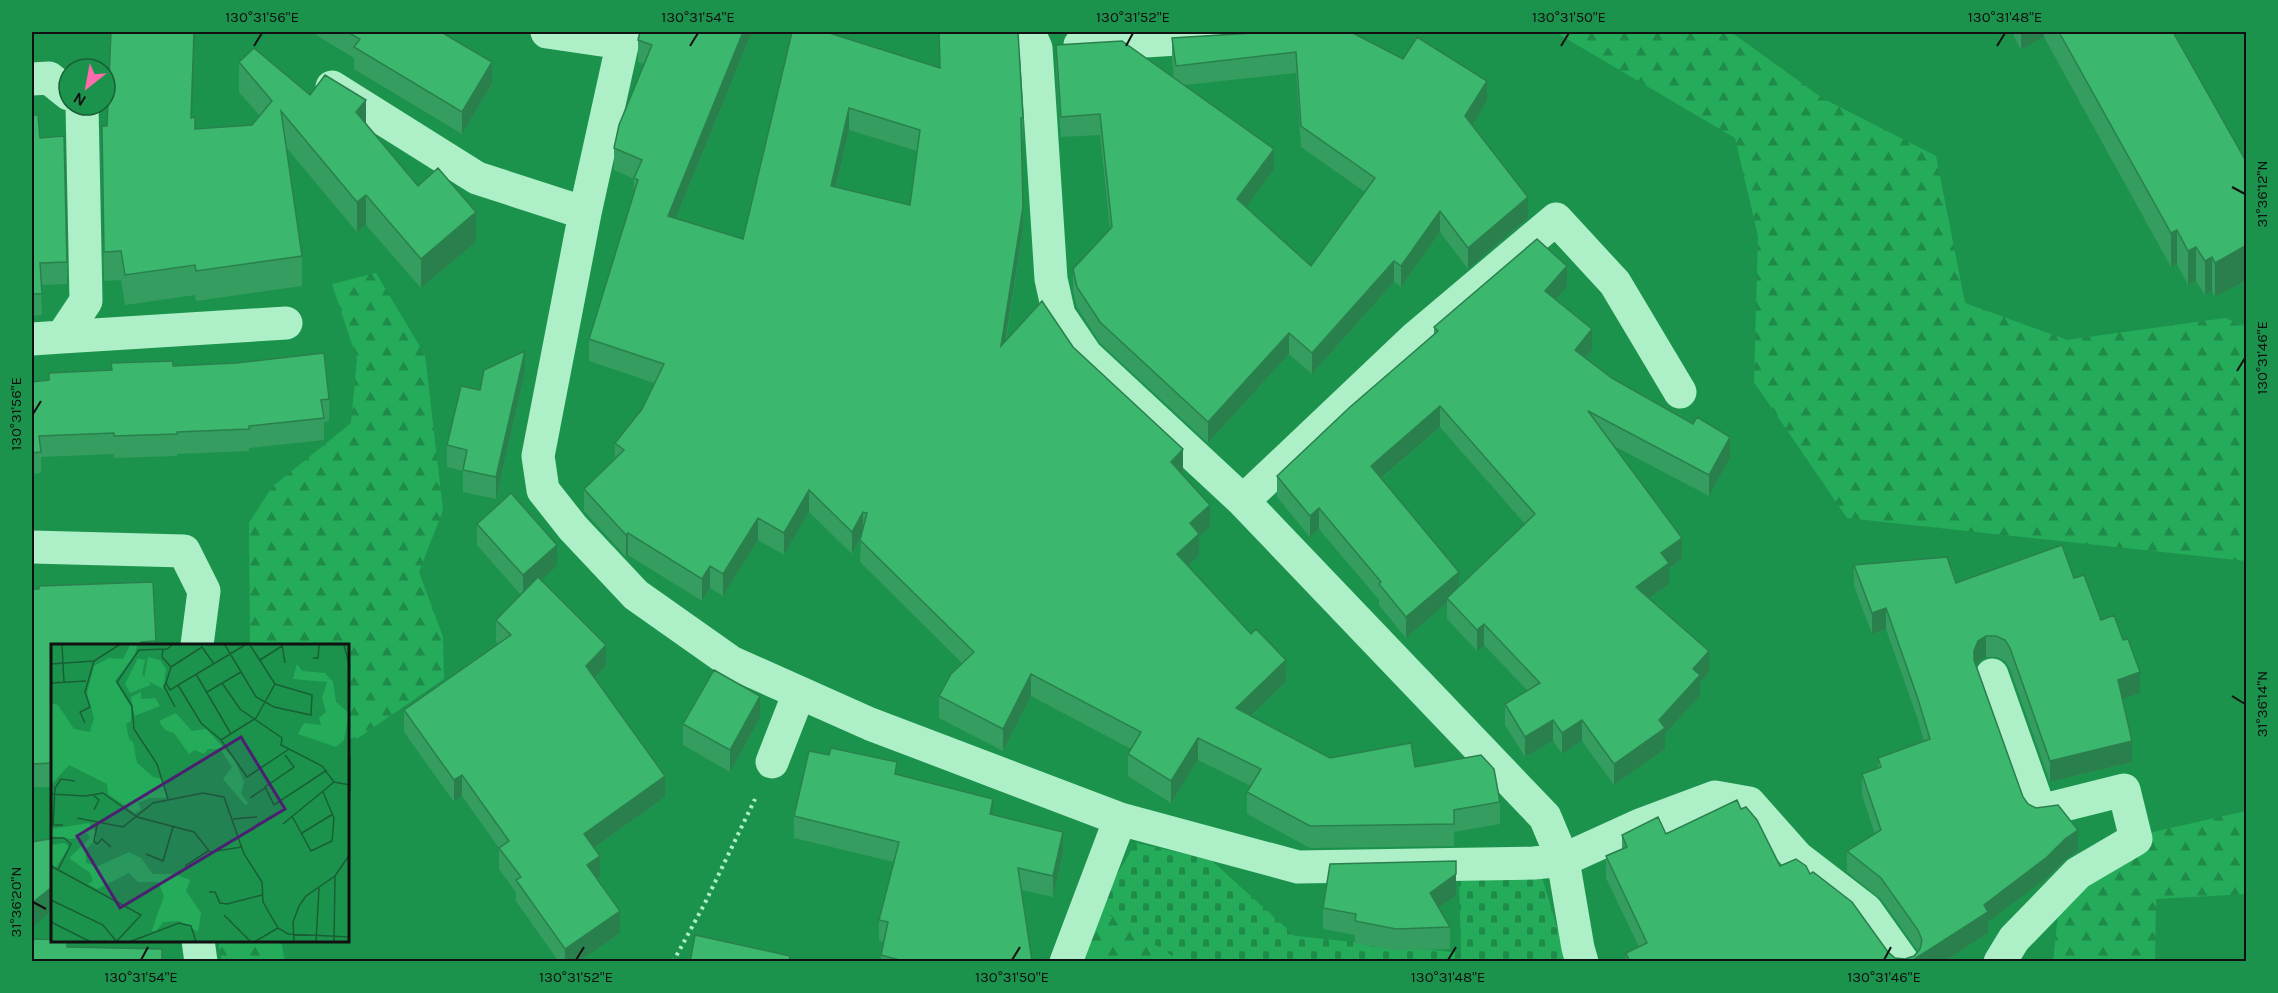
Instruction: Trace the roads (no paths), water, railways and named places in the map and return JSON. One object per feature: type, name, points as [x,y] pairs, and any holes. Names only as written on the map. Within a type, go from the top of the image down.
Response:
[{"type":"street","points":[[547,32],[623,37],[585,213],[538,456],[543,490],[573,528],[636,595],[731,662],[870,724],[1120,819],[1298,867],[1534,863],[1563,860],[1640,825],[1715,797],[1749,803],[1797,857],[1866,910],[1903,962]]},
{"type":"street","points":[[1294,32],[1033,40],[1051,279],[1059,315],[1086,355],[1244,501],[1545,817],[1563,860],[1582,962]]},
{"type":"street","points":[[32,79],[49,78],[57,84]]},
{"type":"street","points":[[332,87],[477,178],[585,213]]},
{"type":"street","points":[[47,338],[86,301],[82,117]]},
{"type":"street","points":[[1244,501],[1416,337],[1556,219],[1615,283],[1680,392]]},
{"type":"street","points":[[47,338],[286,323]]},
{"type":"street","points":[[32,547],[184,551],[204,591],[197,644]]},
{"type":"street","points":[[1992,675],[2040,811],[2124,790],[2136,839],[2078,873],[2014,939],[2000,962]]},
{"type":"street","points":[[772,762],[799,693]]},
{"type":"street","points":[[1066,962],[1120,819]]},
{"type":"street","points":[[198,942],[201,962]]}]
